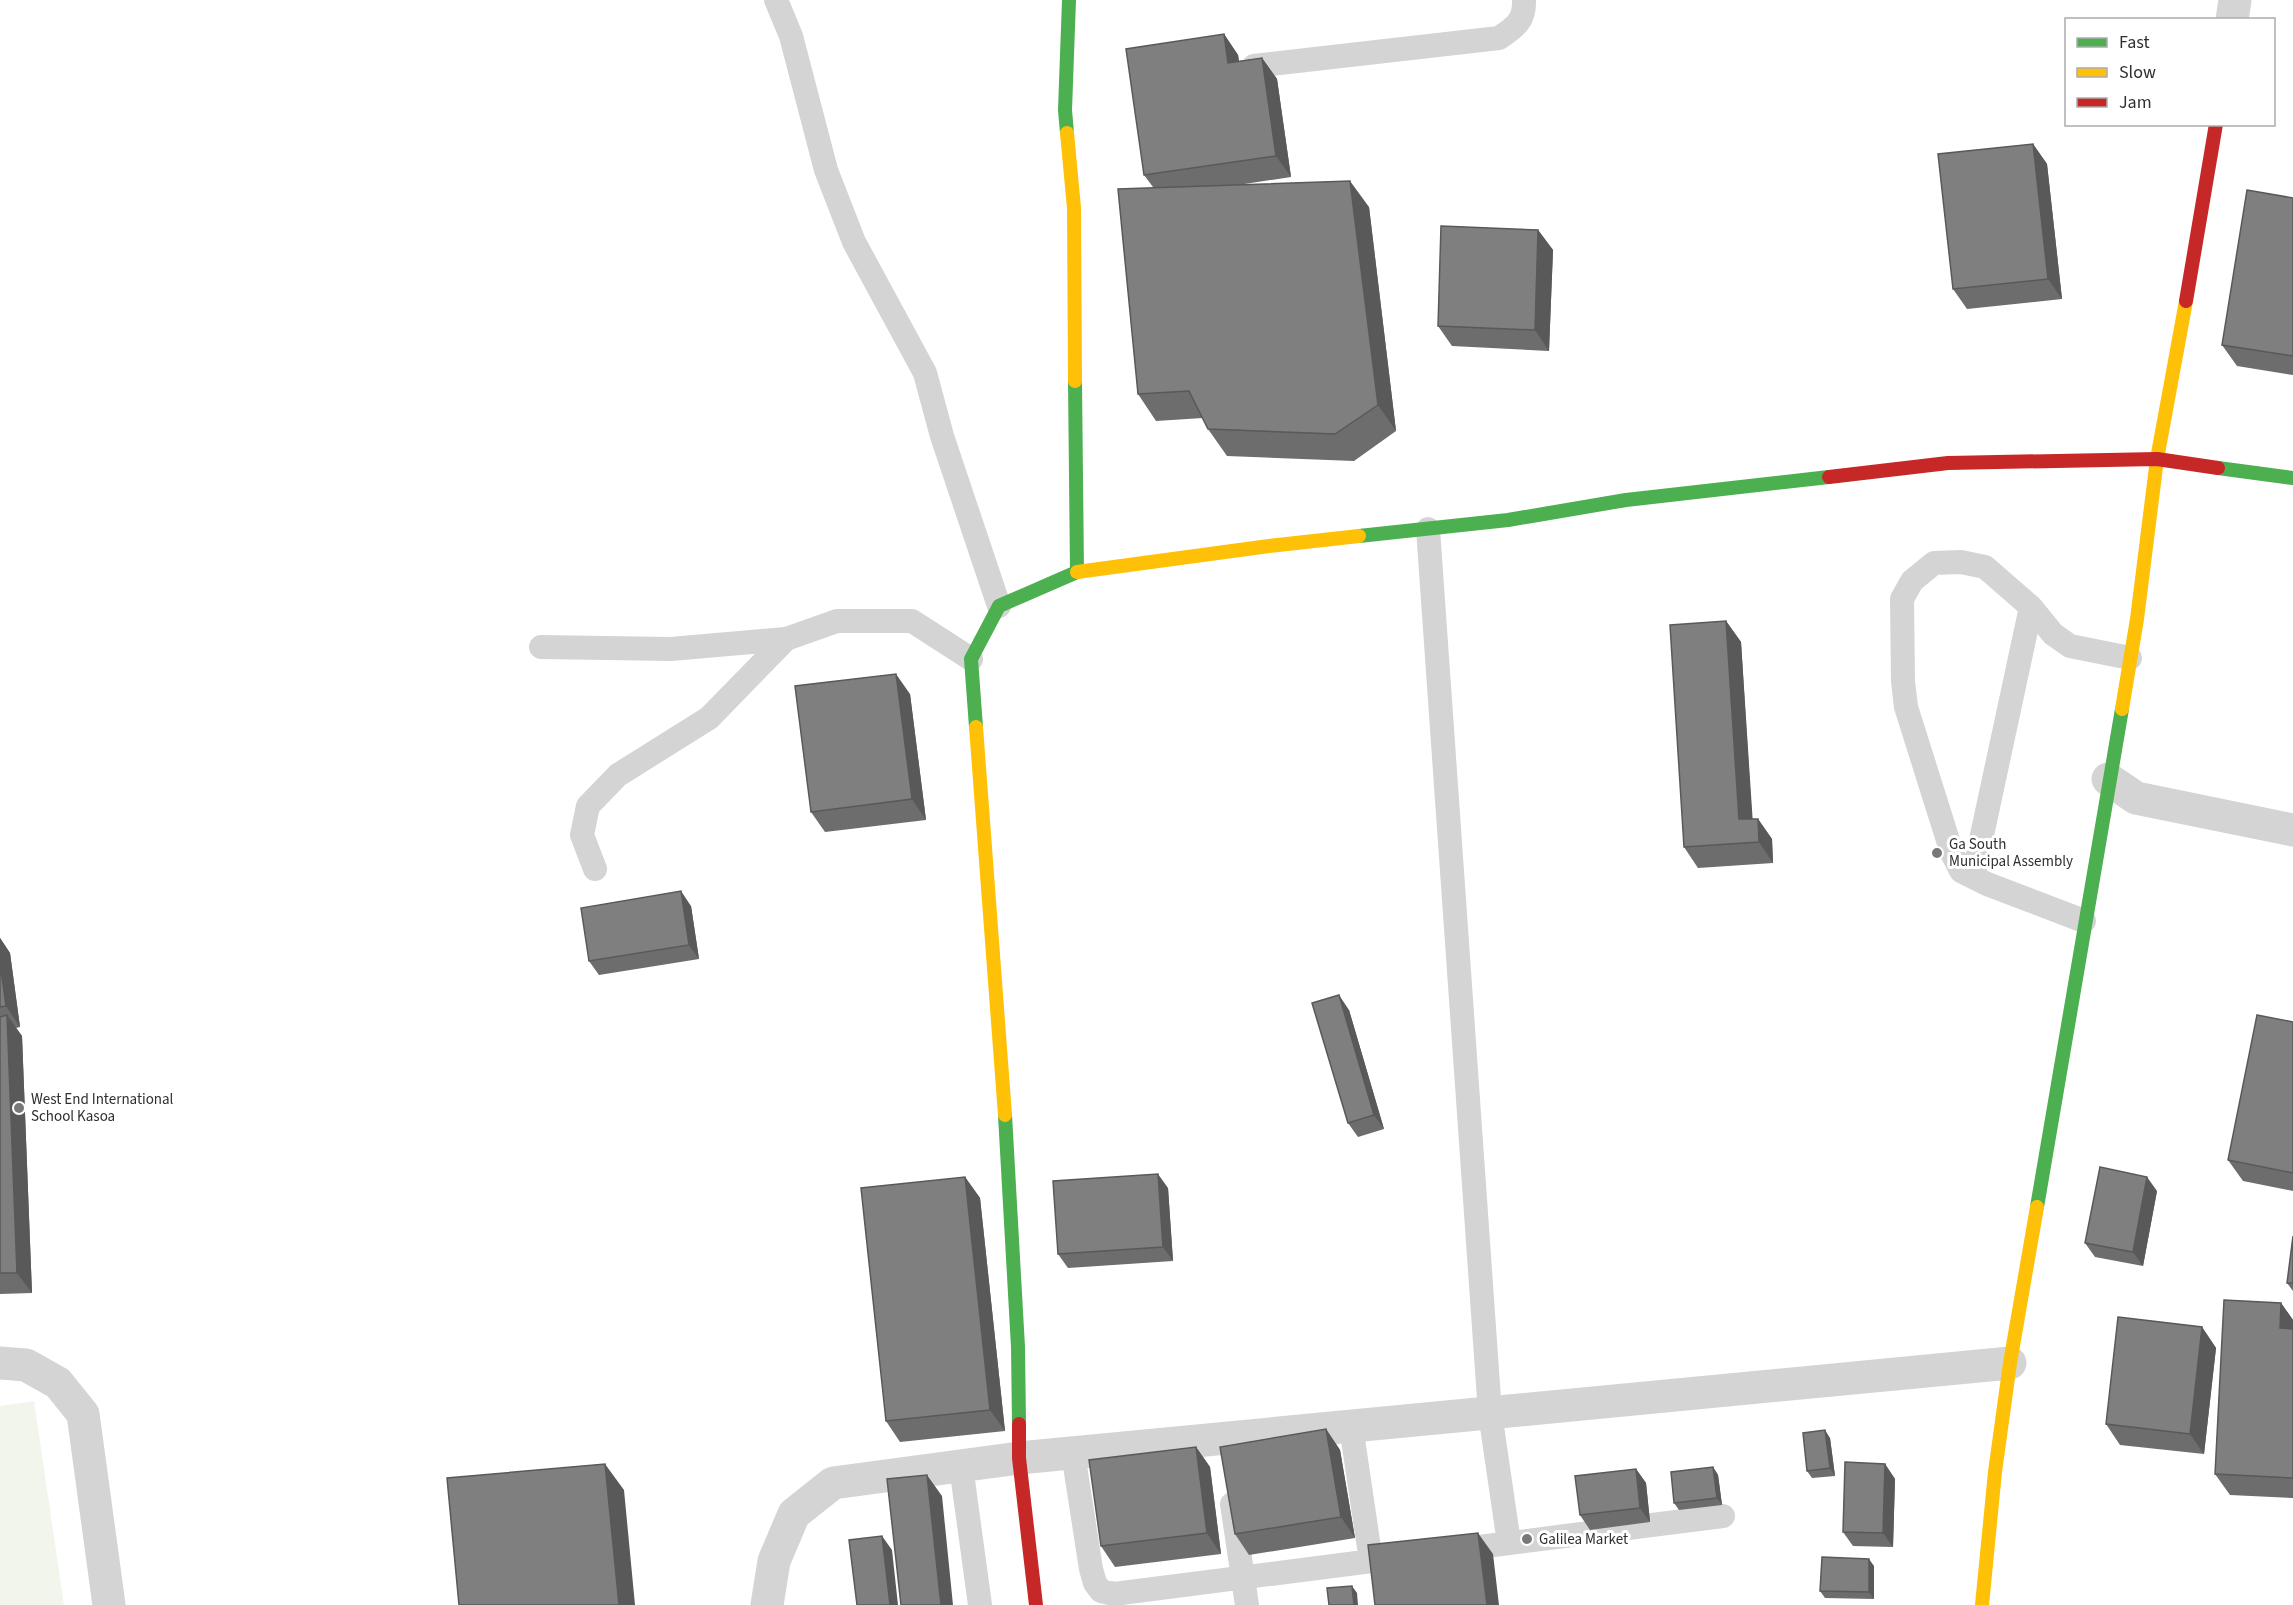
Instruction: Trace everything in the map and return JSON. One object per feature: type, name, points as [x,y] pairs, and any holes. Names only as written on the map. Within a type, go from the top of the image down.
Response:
[{"type":"street","points":[[1069,0],[1065,110],[1075,242],[1077,572]]},
{"type":"street","points":[[2232,18],[2235,0]]},
{"type":"street","points":[[1982,1605],[1995,1472],[2010,1363],[2130,658],[2157,459],[2197,244],[2216,126]]},
{"type":"street","points":[[1036,1605],[1019,1458],[1018,1347],[1004,1090],[971,659],[999,606],[1077,572],[1269,546],[1508,520],[1626,500],[1948,463],[2157,459],[2293,478]]},
{"type":"street","points":[[2108,779],[2136,798],[2293,830]]},
{"type":"street","points":[[0,1363],[26,1365],[58,1383],[83,1414],[109,1605]]},
{"type":"street","points":[[767,1605],[774,1561],[794,1514],[833,1483],[1073,1453],[1226,1462],[1351,1426],[2010,1363]]},
{"type":"lane","points":[[776,0],[791,36],[826,170],[854,242],[925,373],[942,436],[999,606]]},
{"type":"lane","points":[[1254,66],[1499,38],[1518,25],[1525,12],[1524,0]]},
{"type":"lane","points":[[1428,529],[1490,1413],[1509,1544]]},
{"type":"lane","points":[[2084,921],[1961,871],[1952,853],[1906,707],[1903,681],[1902,599],[1912,581],[1934,563],[1961,562],[1985,567],[2031,608],[2053,634],[2070,646],[2130,658]]},
{"type":"lane","points":[[1973,877],[2031,608]]},
{"type":"lane","points":[[541,647],[671,649],[786,639],[837,621],[912,621],[971,659]]},
{"type":"lane","points":[[595,869],[582,835],[588,806],[618,775],[709,718],[786,639]]},
{"type":"lane","points":[[1351,1426],[1371,1561]]},
{"type":"lane","points":[[1073,1453],[1091,1569],[1101,1591],[1114,1594],[1724,1516]]},
{"type":"lane","points":[[1226,1462],[1247,1605]]},
{"type":"lane","points":[[961,1466],[980,1605]]},
{"type":"shaded area","points":[[34,1401],[64,1605],[0,1605],[0,1406]]},
{"type":"building","points":[[1224,34],[1228,63],[1262,58],[1276,156],[1144,175],[1126,49]]},
{"type":"building","points":[[2033,144],[2048,279],[1953,289],[1938,154]]},
{"type":"building","points":[[1350,181],[1378,405],[1335,434],[1208,429],[1189,391],[1138,394],[1118,189]]},
{"type":"building","points":[[2247,190],[2293,198],[2293,356],[2222,345]]},
{"type":"building","points":[[1441,226],[1538,230],[1535,330],[1438,326]]},
{"type":"building","points":[[1726,621],[1739,819],[1758,819],[1759,842],[1684,847],[1670,625]]},
{"type":"building","points":[[896,674],[912,799],[811,812],[795,686]]},
{"type":"building","points":[[681,891],[689,945],[589,961],[581,908]]},
{"type":"building","points":[[0,963],[6,1006],[0,1007]]},
{"type":"building","points":[[1339,995],[1374,1115],[1348,1123],[1312,1003]]},
{"type":"building","points":[[7,1015],[17,1273],[0,1273],[0,1017]]},
{"type":"building","points":[[2257,1015],[2293,1022],[2293,1173],[2228,1160]]},
{"type":"building","points":[[2100,1167],[2147,1177],[2133,1252],[2085,1243]]},
{"type":"building","points":[[1158,1174],[1163,1247],[1058,1254],[1053,1181]]},
{"type":"building","points":[[965,1177],[990,1410],[886,1421],[861,1188]]},
{"type":"building","points":[[2293,1236],[2293,1283],[2287,1283]]},
{"type":"building","points":[[2224,1300],[2281,1303],[2280,1328],[2293,1329],[2293,1478],[2215,1474]]},
{"type":"building","points":[[2118,1317],[2202,1327],[2190,1434],[2106,1424]]},
{"type":"building","points":[[1326,1429],[1341,1517],[1235,1534],[1220,1447]]},
{"type":"building","points":[[1825,1430],[1830,1468],[1807,1471],[1803,1433]]},
{"type":"building","points":[[1196,1447],[1207,1533],[1101,1546],[1089,1460]]},
{"type":"building","points":[[1845,1462],[1885,1464],[1883,1533],[1843,1532]]},
{"type":"building","points":[[605,1464],[619,1605],[459,1605],[447,1478]]},
{"type":"building","points":[[1713,1467],[1717,1498],[1674,1503],[1671,1472]]},
{"type":"building","points":[[1636,1469],[1640,1508],[1580,1515],[1575,1476]]},
{"type":"building","points":[[927,1475],[941,1605],[901,1605],[887,1479]]},
{"type":"building","points":[[1478,1533],[1487,1605],[1375,1605],[1368,1545]]},
{"type":"building","points":[[882,1536],[890,1605],[857,1605],[849,1540]]},
{"type":"building","points":[[1822,1557],[1869,1559],[1869,1592],[1820,1591]]},
{"type":"building","points":[[1352,1586],[1354,1605],[1329,1605],[1327,1588]]},
{"type":"traffic: fast","points":[[1067,133],[1065,110],[1069,0]]},
{"type":"traffic: fast","points":[[976,727],[971,659],[999,606],[1077,572],[1075,381]]},
{"type":"traffic: fast","points":[[2218,468],[2293,478]]},
{"type":"traffic: fast","points":[[1359,536],[1508,520],[1626,500],[1829,477]]},
{"type":"traffic: fast","points":[[2037,1207],[2122,709]]},
{"type":"traffic: fast","points":[[1005,1115],[1018,1347],[1019,1424]]},
{"type":"traffic: slow","points":[[1067,133],[1074,208],[1075,381]]},
{"type":"traffic: slow","points":[[2122,709],[2137,619],[2157,459],[2186,301]]},
{"type":"traffic: slow","points":[[1077,572],[1359,536]]},
{"type":"traffic: slow","points":[[976,727],[1005,1115]]},
{"type":"traffic: slow","points":[[1982,1605],[1995,1472],[2010,1363],[2037,1207]]},
{"type":"traffic: jam","points":[[2186,301],[2216,126]]},
{"type":"traffic: jam","points":[[1829,477],[1948,463],[2157,459],[2218,468]]},
{"type":"traffic: jam","points":[[1019,1424],[1019,1458],[1036,1605]]},
{"type":"place","name":"Ga South Municipal Assembly","points":[[1937,853]]},
{"type":"place","name":"West End International School Kasoa","points":[[19,1108]]},
{"type":"place","name":"Galilea Market","points":[[1527,1539]]}]
